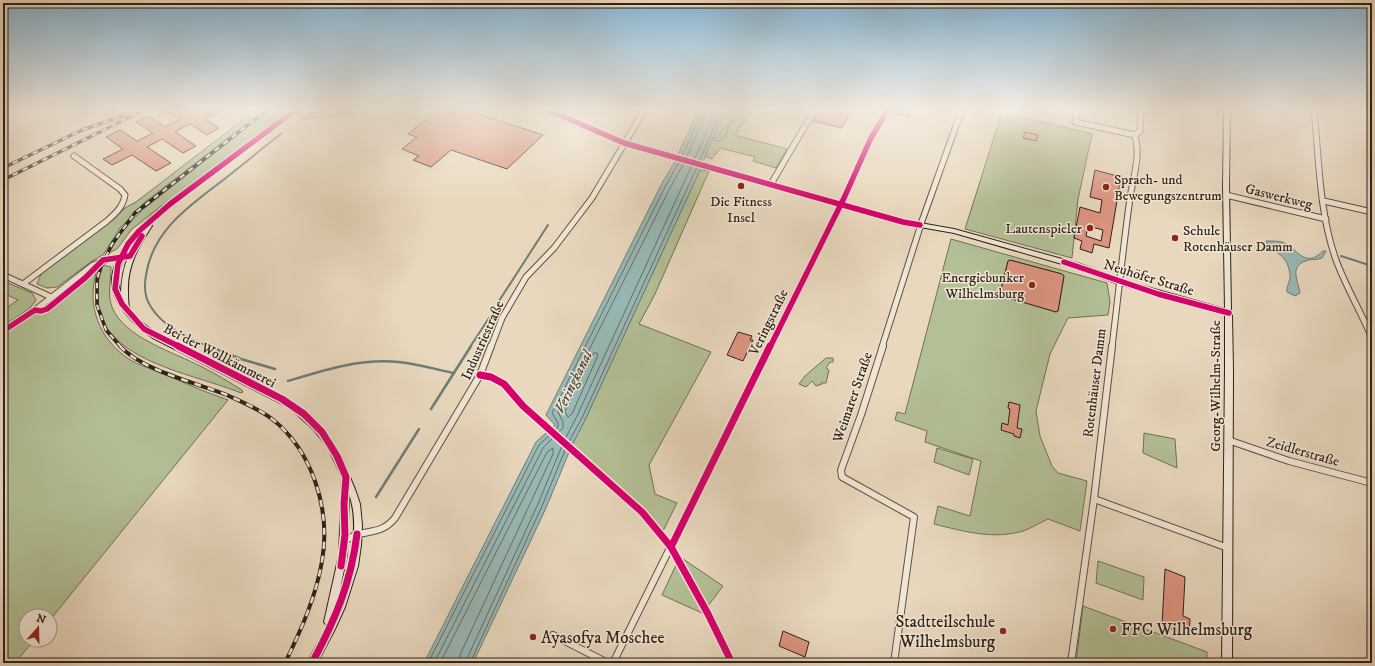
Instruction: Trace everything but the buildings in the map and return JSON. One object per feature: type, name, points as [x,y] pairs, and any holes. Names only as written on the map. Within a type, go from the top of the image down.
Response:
[{"type":"street","points":[[157,215],[256,140]]},
{"type":"street","name":"Neuhöfer Straße","points":[[617,140],[903,222],[920,225],[1066,267],[1097,273],[1120,282],[1229,313]]},
{"type":"street","name":"Industriestraße","points":[[344,542],[357,534],[383,529],[402,510],[476,382],[502,318],[526,277],[554,248],[583,210],[626,140]]},
{"type":"street","points":[[771,184],[797,140]]},
{"type":"street","name":"Veringstraße","points":[[613,663],[841,204],[870,140]]},
{"type":"street","name":"Weimarer Straße","points":[[894,663],[914,518],[842,477],[841,470],[860,415],[920,225],[951,140]]},
{"type":"street","name":"Rotenhäuser Damm","points":[[1071,663],[1094,499],[1130,197],[1136,164],[1137,140]]},
{"type":"street","name":"Georg-Wilhelm-Straße","points":[[1227,140],[1226,195],[1229,313],[1227,663]]},
{"type":"street","points":[[1317,140],[1326,218],[1337,261],[1372,338]]},
{"type":"street","points":[[23,284],[120,210],[124,202],[126,195],[120,189],[74,156]]},
{"type":"street","name":"Gaswerkweg","points":[[1226,195],[1326,218]]},
{"type":"street","points":[[1324,201],[1372,212]]},
{"type":"street","name":"Bei der Wollkämmerei","points":[[127,309],[124,282],[130,256],[139,240],[157,215]]},
{"type":"street","name":"Bei der Wollkämmerei","points":[[157,215],[139,231],[128,244],[122,257],[116,274],[115,289],[122,304],[140,326],[152,334],[282,399],[304,414],[322,432],[330,443],[356,502],[357,534],[353,568],[346,592],[312,663]]},
{"type":"street","points":[[3,331],[51,297],[93,264],[101,261],[130,256]]},
{"type":"street","points":[[3,274],[51,297]]},
{"type":"street","name":"Zeidlerstraße","points":[[1228,440],[1289,461],[1372,483]]},
{"type":"street","points":[[1372,450],[1372,467]]},
{"type":"street","name":"Bei der Wollkämmerei","points":[[325,638],[340,576],[344,542],[346,477]]},
{"type":"street","points":[[1094,499],[1228,548]]},
{"type":"street","points":[[553,635],[608,663]]},
{"type":"green space","points":[[217,140],[226,140],[145,202],[120,228],[103,255],[92,261],[57,287],[47,288],[37,284],[41,274],[125,208],[136,202]]},
{"type":"green space","points":[[231,140],[249,140],[152,213],[131,230],[117,249],[109,253],[121,233],[141,211]]},
{"type":"green space","points":[[754,140],[787,149],[776,168],[753,161],[755,157],[720,148],[712,159],[705,156],[711,141]]},
{"type":"green space","points":[[993,140],[1091,140],[1078,199],[1072,258],[965,229]]},
{"type":"green space","points":[[700,170],[709,171],[655,294],[639,324],[711,352],[649,465],[655,494],[677,503],[662,533],[638,505],[572,445],[585,420]]},
{"type":"green space","points":[[951,239],[1107,283],[1110,302],[1108,315],[1068,318],[1050,354],[1036,411],[1040,436],[1052,466],[1058,473],[1087,481],[1080,531],[1048,519],[1023,531],[1001,535],[978,534],[934,524],[938,506],[970,516],[981,461],[925,442],[927,431],[895,420],[897,412],[905,414]],"holes":[[[1010,260],[1062,274],[1064,276],[1058,311],[1056,312],[1002,296],[1000,294],[1008,261]]]},
{"type":"green space","points":[[103,265],[111,267],[109,292],[112,307],[118,318],[127,327],[138,336],[164,350],[191,361],[212,372],[243,392],[241,393],[163,366],[138,355],[117,340],[103,321],[98,296]]},
{"type":"green space","points":[[98,267],[93,292],[96,315],[106,337],[123,355],[137,363],[228,400],[58,610],[58,608],[18,608],[18,648],[27,648],[15,663],[3,663],[3,335],[34,314],[47,310],[88,278]]},
{"type":"green space","points":[[3,281],[32,293],[36,300],[30,308],[3,326],[3,310],[18,300],[3,293]]},
{"type":"green space","points":[[826,358],[833,358],[833,362],[830,362],[826,368],[829,370],[826,383],[821,383],[822,384],[816,386],[812,381],[806,387],[799,384],[805,376]]},
{"type":"green space","points":[[1144,433],[1175,439],[1177,468],[1143,453]]},
{"type":"green space","points":[[937,448],[973,459],[969,475],[934,462]]},
{"type":"green space","points":[[683,559],[723,586],[702,613],[662,595],[676,565]]},
{"type":"green space","points":[[1098,561],[1144,577],[1143,600],[1096,583]]},
{"type":"green space","name":"FFC Wilhelmsburg","points":[[1083,606],[1207,652],[1207,663],[1076,663]]},
{"type":"water","name":"Veringkanal","points":[[685,140],[719,140],[711,141],[700,170],[585,420],[572,445],[546,508],[473,663],[424,663],[536,442],[555,425],[546,415],[662,183],[673,165]]},
{"type":"water","points":[[1266,241],[1282,242],[1306,258],[1311,258],[1323,251],[1326,251],[1322,258],[1309,260],[1298,265],[1296,269],[1296,278],[1300,293],[1295,296],[1287,292],[1290,274],[1286,261],[1268,245]]},
{"type":"pier","points":[[677,153],[705,161],[704,165],[701,169],[673,161]]},
{"type":"waterway","points":[[210,347],[178,332],[162,321],[151,307],[147,299],[145,287],[150,258],[166,230],[177,218],[201,197],[273,140]]},
{"type":"waterway","points":[[499,301],[548,225]]},
{"type":"waterway","points":[[1341,256],[1372,266]]},
{"type":"waterway","points":[[470,347],[489,318]]},
{"type":"waterway","points":[[208,346],[241,359],[275,369]]},
{"type":"waterway","points":[[431,409],[471,346]]},
{"type":"waterway","points":[[288,381],[357,363],[385,361],[419,365],[453,373]]},
{"type":"waterway","points":[[376,497],[419,429]]},
{"type":"railway","points":[[3,168],[61,140]]},
{"type":"railway","points":[[3,180],[83,140]]},
{"type":"railway","points":[[121,347],[106,330],[97,305],[97,279],[112,244],[135,213],[228,140]]},
{"type":"railway","points":[[121,347],[129,355],[155,369],[227,395],[267,415],[286,432],[308,465],[316,483],[324,522],[322,561],[312,600],[285,663]]},
{"type":"cycle path","points":[[255,140],[170,204],[139,231],[128,244],[118,264],[115,289],[122,304],[144,329],[282,399],[304,414],[322,432],[337,456],[346,477],[344,504],[345,535],[341,566]]},
{"type":"cycle path","points":[[617,140],[903,222],[920,225]]},
{"type":"cycle path","points":[[671,547],[844,198],[870,140]]},
{"type":"cycle path","points":[[3,331],[35,310],[41,311],[47,309],[85,278],[103,260],[130,256],[142,236]]},
{"type":"cycle path","points":[[1064,262],[1158,294],[1229,313]]},
{"type":"cycle path","points":[[480,375],[491,377],[504,384],[523,406],[642,512],[671,547],[708,614],[732,663]]},
{"type":"cycle path","points":[[312,663],[329,631],[342,601],[352,569],[357,534]]},
{"type":"place","name":"Die Fitness Insel","points":[[741,186]]},
{"type":"place","name":"Sprach- und Bewegungszentrum","points":[[1106,187]]},
{"type":"place","name":"Lautenspieler","points":[[1090,228]]},
{"type":"place","name":"Schule Rotenhäuser Damm","points":[[1175,238]]},
{"type":"place","name":"Energiebunker Wilhelmsburg","points":[[1032,285]]},
{"type":"place","name":"FFC Wilhelmsburg","points":[[1113,629]]},
{"type":"place","name":"Stadtteilschule Wilhelmsburg","points":[[1003,631]]},
{"type":"place","name":"Ayasofya Moschee","points":[[533,637]]}]
